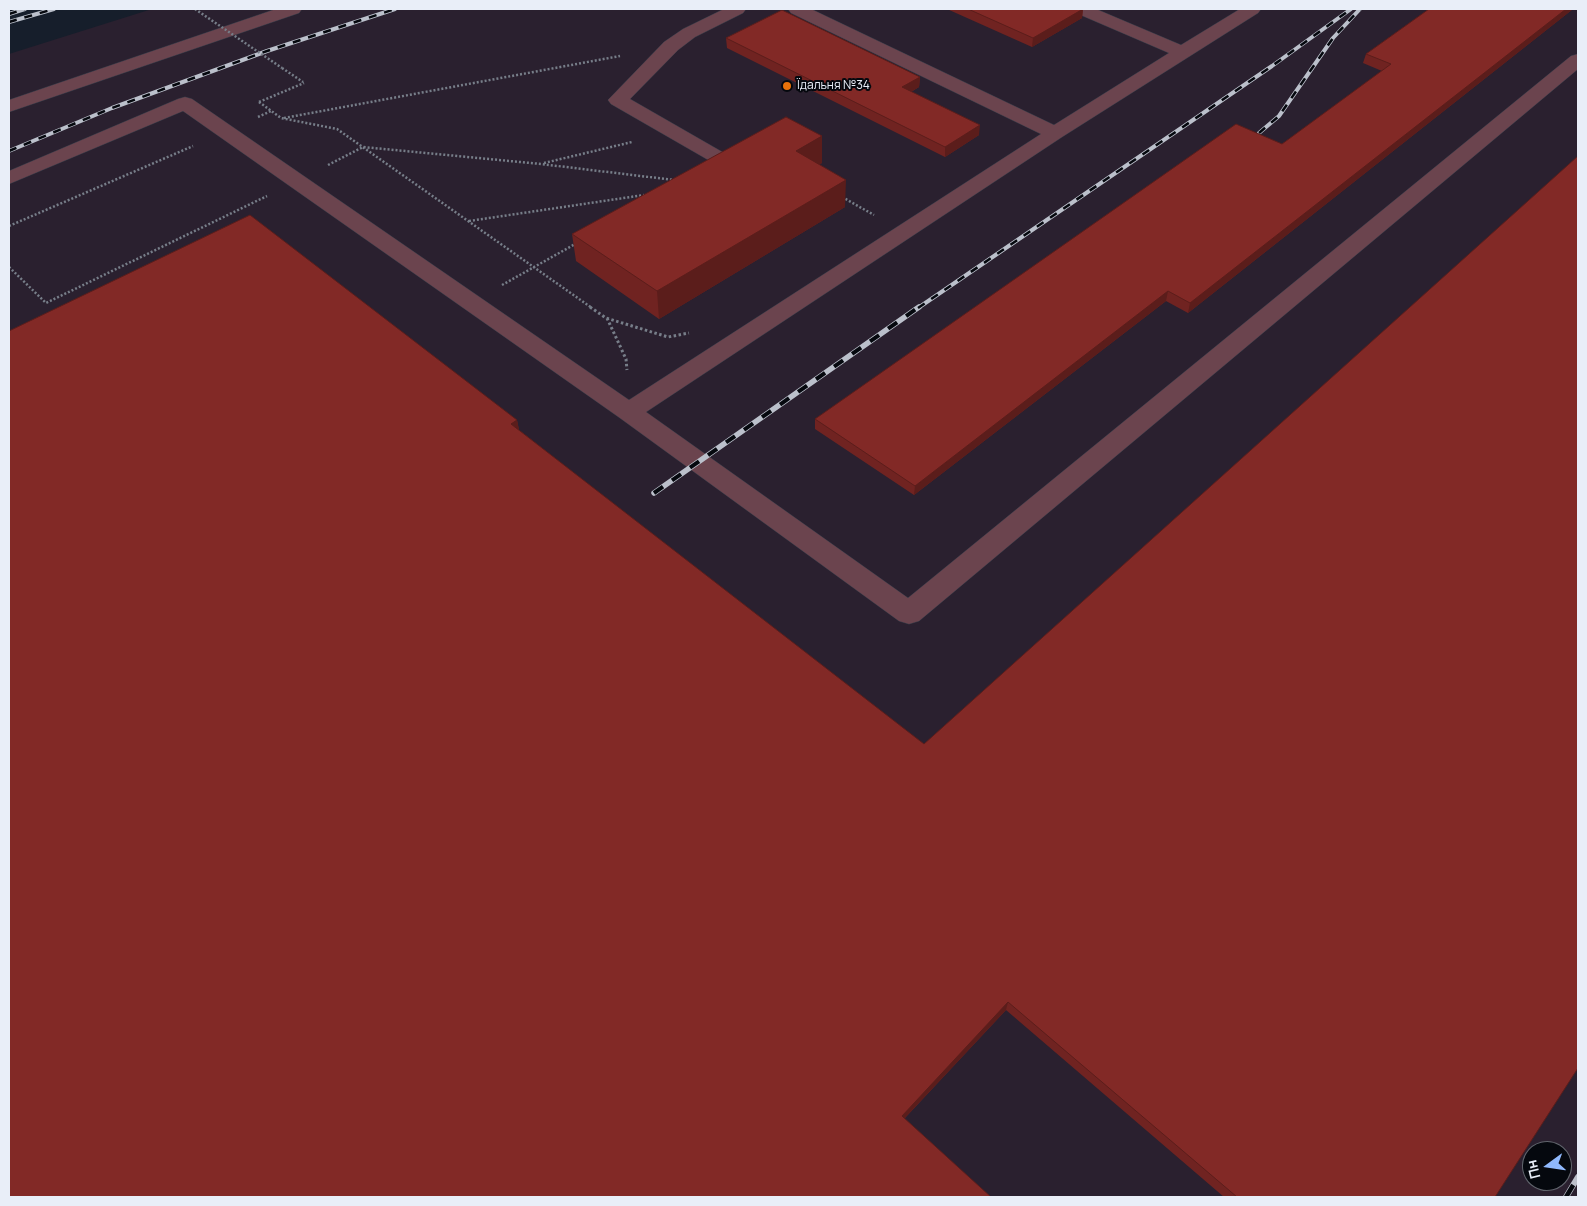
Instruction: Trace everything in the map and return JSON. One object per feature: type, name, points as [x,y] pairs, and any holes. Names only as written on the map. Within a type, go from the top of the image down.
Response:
[{"type":"lane","points":[[9,106],[293,9]]},
{"type":"lane","points":[[724,161],[618,100],[671,46],[689,33],[737,9]]},
{"type":"lane","points":[[797,9],[1056,133]]},
{"type":"lane","points":[[1082,9],[1183,53]]},
{"type":"lane","points":[[629,412],[1056,133],[1252,9]]},
{"type":"lane","points":[[9,178],[185,103],[629,412],[909,613],[1578,60]]},
{"type":"path","points":[[196,9],[304,83],[259,102],[281,118],[337,129],[606,318],[668,337],[696,332]]},
{"type":"path","points":[[281,118],[671,46]]},
{"type":"path","points":[[9,226],[271,111]]},
{"type":"path","points":[[541,164],[674,132]]},
{"type":"path","points":[[363,147],[541,164],[689,182],[724,161]]},
{"type":"path","points":[[9,267],[46,303],[272,194]]},
{"type":"path","points":[[468,221],[652,194]]},
{"type":"path","points":[[837,194],[880,219]]},
{"type":"path","points":[[534,267],[585,239]]},
{"type":"path","points":[[606,318],[626,359],[629,412]]},
{"type":"shaded area","points":[[152,9],[1578,9],[1578,1197],[9,1197],[9,54]]},
{"type":"building","points":[[968,9],[1083,9],[1033,38]]},
{"type":"building","points":[[1429,9],[1566,9],[1190,303],[1168,291],[915,486],[815,419],[1236,124],[1282,144],[1391,64],[1366,54]]},
{"type":"building","points":[[782,10],[920,77],[902,87],[980,125],[945,147],[726,38]]},
{"type":"building","points":[[786,117],[822,136],[796,151],[846,180],[657,291],[572,234]]},
{"type":"building","points":[[1578,156],[1578,1068],[1531,1141],[1522,1141],[1522,1155],[1495,1197],[1237,1197],[1008,1002],[902,1116],[991,1197],[9,1197],[9,331],[250,215],[517,420],[511,424],[924,744]]},
{"type":"railway","points":[[9,14],[25,9]]},
{"type":"railway","points":[[9,22],[54,9]]},
{"type":"railway","points":[[9,151],[112,108],[267,51],[395,9]]},
{"type":"railway","points":[[918,308],[1272,66],[1351,9]]},
{"type":"railway","points":[[1259,133],[1279,116],[1333,38],[1360,9]]},
{"type":"railway","points":[[654,493],[919,307]]},
{"type":"railway","points":[[1566,1197],[1578,1177]]},
{"type":"place","name":"Їдальня №34","points":[[787,86]]}]
